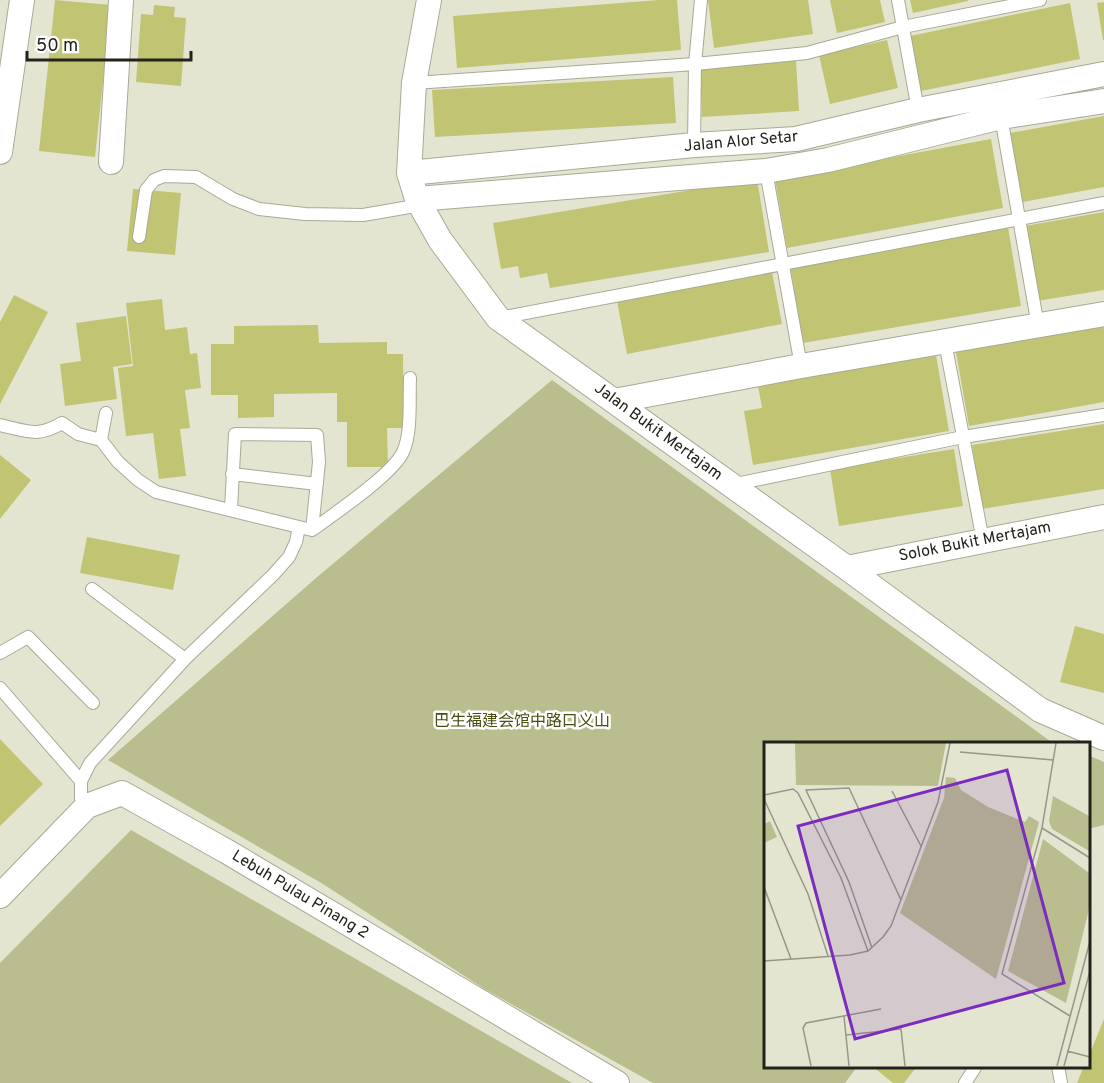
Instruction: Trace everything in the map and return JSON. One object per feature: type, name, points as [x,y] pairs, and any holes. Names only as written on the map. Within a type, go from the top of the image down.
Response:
[{"type":"street","points":[[0,153],[22,0]]},
{"type":"street","points":[[111,162],[121,0]]},
{"type":"street","name":"Jalan Bukit Mertajam","points":[[429,0],[414,82],[409,173],[419,202],[458,265],[498,318],[847,568],[1040,710],[1104,738]]},
{"type":"street","name":"Jalan Alor Setar","points":[[409,173],[694,145],[796,139],[918,110],[1104,74]]},
{"type":"street","points":[[419,202],[766,171],[828,160],[1001,117],[1104,101]]},
{"type":"street","points":[[614,401],[1104,314]]},
{"type":"street","name":"Solok Bukit Mertajam","points":[[847,568],[1104,517]]},
{"type":"street","name":"Lebuh Pulau Pinang 2","points":[[0,896],[87,806],[122,793],[236,857],[616,1083]]},
{"type":"lane","points":[[694,145],[695,64],[701,0]]},
{"type":"lane","points":[[898,0],[918,110]]},
{"type":"lane","points":[[414,82],[695,64],[807,53],[903,27],[1040,0]]},
{"type":"lane","points":[[1001,117],[1038,326]]},
{"type":"lane","points":[[766,171],[801,366]]},
{"type":"lane","points":[[139,237],[146,190],[154,180],[164,176],[196,177],[233,200],[259,209],[304,214],[363,215],[419,202]]},
{"type":"lane","points":[[498,318],[1104,203]]},
{"type":"lane","points":[[945,342],[983,541]]},
{"type":"lane","points":[[312,530],[393,468],[403,452],[407,437],[410,378]]},
{"type":"lane","points":[[101,440],[106,413]]},
{"type":"lane","points":[[731,485],[963,437],[1104,415]]},
{"type":"lane","points":[[0,425],[38,433],[49,431],[62,423],[78,434],[101,440],[118,462],[156,492],[312,530]]},
{"type":"lane","points":[[231,509],[235,434],[317,435],[319,462],[312,530]]},
{"type":"lane","points":[[232,474],[317,484]]},
{"type":"lane","points":[[87,806],[81,798],[81,781],[90,763],[185,659],[273,575],[289,556],[296,542],[298,526]]},
{"type":"lane","points":[[92,589],[185,659]]},
{"type":"lane","points":[[0,654],[28,637],[93,703]]},
{"type":"lane","points":[[0,688],[81,781]]},
{"type":"lane","points":[[964,1083],[975,1068]]},
{"type":"lane","points":[[1058,1068],[1061,1083]]},
{"type":"green space","name":"巴生福建会馆中路口义山","points":[[552,380],[1053,742],[764,742],[764,1068],[856,1068],[845,1083],[653,1083],[486,990],[323,884],[108,760],[316,578]]},
{"type":"green space","points":[[1089,755],[1104,762],[1104,825],[1089,829]]},
{"type":"green space","points":[[131,830],[572,1083],[0,1083],[0,963]]},
{"type":"building","points":[[55,0],[111,5],[95,157],[39,151]]},
{"type":"building","points":[[677,0],[681,50],[457,68],[453,16]]},
{"type":"building","points":[[708,0],[808,0],[813,34],[714,48]]},
{"type":"building","points":[[830,0],[880,0],[885,22],[837,33]]},
{"type":"building","points":[[910,0],[968,0],[968,1],[913,13]]},
{"type":"building","points":[[1104,2],[1104,40],[1103,40],[1097,3]]},
{"type":"building","points":[[1070,3],[1080,59],[921,91],[910,36]]},
{"type":"building","points":[[154,5],[175,7],[174,17],[186,18],[181,86],[136,82],[141,14],[153,15]]},
{"type":"building","points":[[887,40],[898,88],[830,104],[819,55]]},
{"type":"building","points":[[796,60],[799,111],[702,117],[700,66]]},
{"type":"building","points":[[673,77],[676,123],[435,137],[432,90]]},
{"type":"building","points":[[1104,116],[1104,187],[1023,202],[1010,133]]},
{"type":"building","points":[[991,139],[1003,208],[787,248],[775,179]]},
{"type":"building","points":[[757,179],[769,252],[550,288],[547,273],[520,278],[518,266],[501,269],[493,223]]},
{"type":"building","points":[[133,189],[181,193],[175,255],[127,251]]},
{"type":"building","points":[[1104,212],[1104,290],[1037,301],[1025,226]]},
{"type":"building","points":[[1008,227],[1021,306],[803,343],[790,265]]},
{"type":"building","points":[[771,267],[782,324],[627,354],[616,296]]},
{"type":"building","points":[[14,295],[48,312],[0,404],[0,322]]},
{"type":"building","points":[[162,299],[165,330],[187,327],[190,354],[197,353],[201,388],[185,390],[190,428],[180,429],[186,476],[159,479],[153,433],[126,436],[118,368],[133,366],[126,303]]},
{"type":"building","points":[[126,316],[132,364],[113,367],[117,399],[65,406],[60,364],[81,361],[76,323]]},
{"type":"building","points":[[318,325],[319,343],[387,342],[387,354],[403,354],[404,428],[387,428],[388,467],[347,467],[347,422],[337,422],[337,393],[274,394],[274,417],[238,418],[238,395],[211,395],[211,344],[234,344],[234,326]]},
{"type":"building","points":[[1104,326],[1104,402],[969,426],[956,352]]},
{"type":"building","points":[[936,355],[949,431],[753,465],[744,411],[762,408],[758,386]]},
{"type":"building","points":[[1104,424],[1104,489],[982,509],[972,445]]},
{"type":"building","points":[[954,449],[963,506],[839,526],[830,469]]},
{"type":"building","points":[[0,455],[31,480],[0,519]]},
{"type":"building","points":[[87,537],[180,555],[173,590],[80,573]]},
{"type":"building","points":[[1075,626],[1104,634],[1104,693],[1060,682]]},
{"type":"building","points":[[0,739],[43,784],[0,826]]},
{"type":"building","points":[[1104,1019],[1104,1083],[1077,1083],[1083,1068],[1089,1068],[1089,1056]]},
{"type":"building","points":[[874,1068],[915,1068],[904,1083],[893,1083]]}]
